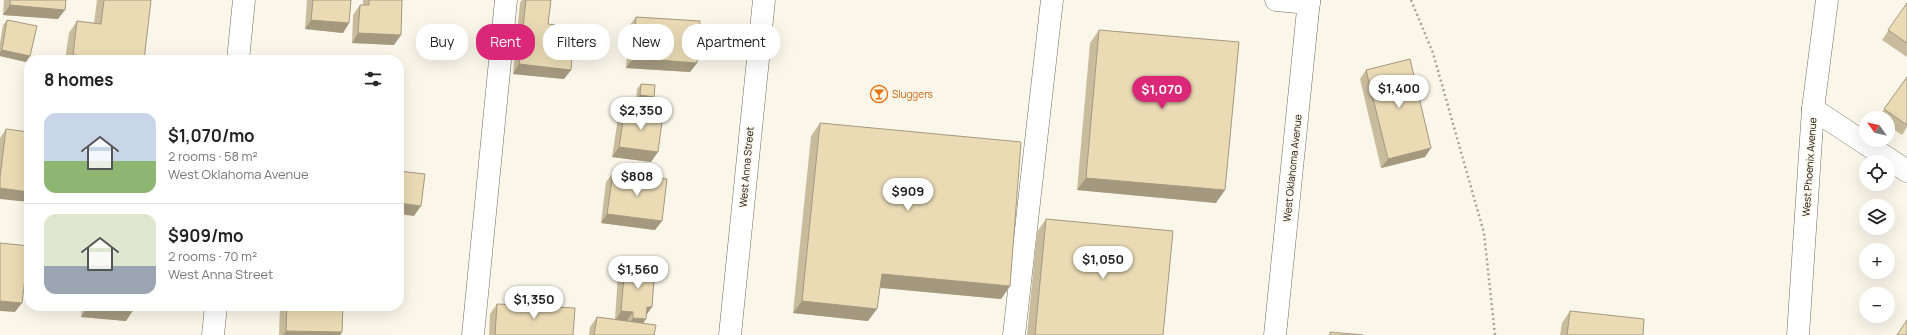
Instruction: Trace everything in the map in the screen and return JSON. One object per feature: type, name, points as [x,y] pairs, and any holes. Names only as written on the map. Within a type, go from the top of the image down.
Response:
[{"type":"street","points":[[238,55],[244,0]]},
{"type":"street","points":[[473,335],[506,0]]},
{"type":"street","name":"West Anna Street","points":[[730,335],[757,50],[764,0]]},
{"type":"street","points":[[1014,335],[1052,0]]},
{"type":"street","points":[[1276,0],[1309,1]]},
{"type":"street","name":"West Phoenix Avenue","points":[[1798,335],[1813,109],[1827,0]]},
{"type":"street","name":"West Oklahoma Avenue","points":[[1275,335],[1309,1]]},
{"type":"street","points":[[1813,109],[1907,171]]},
{"type":"street","points":[[213,335],[215,311]]},
{"type":"path","points":[[1411,0],[1433,53],[1484,233],[1495,335]]},
{"type":"building","points":[[10,0],[66,0],[65,10],[10,5]]},
{"type":"building","points":[[104,0],[151,0],[145,55],[73,55],[77,21],[101,24]]},
{"type":"building","points":[[313,0],[351,0],[349,23],[311,20]]},
{"type":"building","points":[[369,0],[402,0],[401,35],[358,33],[360,5],[369,5]]},
{"type":"building","points":[[526,0],[551,0],[548,24],[543,24],[543,60],[572,60],[571,70],[519,64],[519,60],[535,60],[535,24],[523,24]]},
{"type":"building","points":[[1907,3],[1907,43],[1888,30]]},
{"type":"building","points":[[636,17],[700,21],[700,24],[682,24],[682,60],[697,60],[697,63],[659,60],[674,60],[674,24],[635,24]]},
{"type":"building","points":[[7,20],[37,26],[30,55],[2,50]]},
{"type":"building","points":[[1099,30],[1239,42],[1225,190],[1086,178]]},
{"type":"building","points":[[1410,59],[1431,148],[1388,159],[1366,70]]},
{"type":"building","points":[[1907,77],[1907,125],[1895,117],[1895,111],[1887,111],[1884,109]]},
{"type":"building","points":[[641,84],[655,85],[654,97],[640,95]]},
{"type":"building","points":[[625,109],[663,114],[658,152],[619,147]]},
{"type":"building","points":[[820,123],[1021,142],[1010,286],[882,274],[877,309],[802,301]]},
{"type":"building","points":[[6,129],[24,131],[24,191],[0,188]]},
{"type":"building","points":[[404,172],[425,174],[421,206],[404,204]]},
{"type":"building","points":[[613,173],[667,179],[662,221],[607,214]]},
{"type":"building","points":[[1046,219],[1173,231],[1163,335],[1035,335]]},
{"type":"building","points":[[0,243],[24,245],[24,287],[22,303],[0,301]]},
{"type":"building","points":[[625,265],[655,267],[652,307],[647,307],[646,319],[633,318],[633,312],[621,311]]},
{"type":"building","points":[[497,304],[575,308],[573,335],[495,335]]},
{"type":"building","points":[[287,311],[343,311],[342,332],[286,331]]},
{"type":"building","points":[[1570,311],[1644,319],[1643,335],[1567,335]]},
{"type":"building","points":[[597,317],[656,325],[654,335],[594,335]]},
{"type":"building","points":[[1907,320],[1907,335],[1897,335]]},
{"type":"building","points":[[1330,332],[1363,335],[1330,335]]},
{"type":"place","name":"Sluggers","points":[[879,94]]}]
